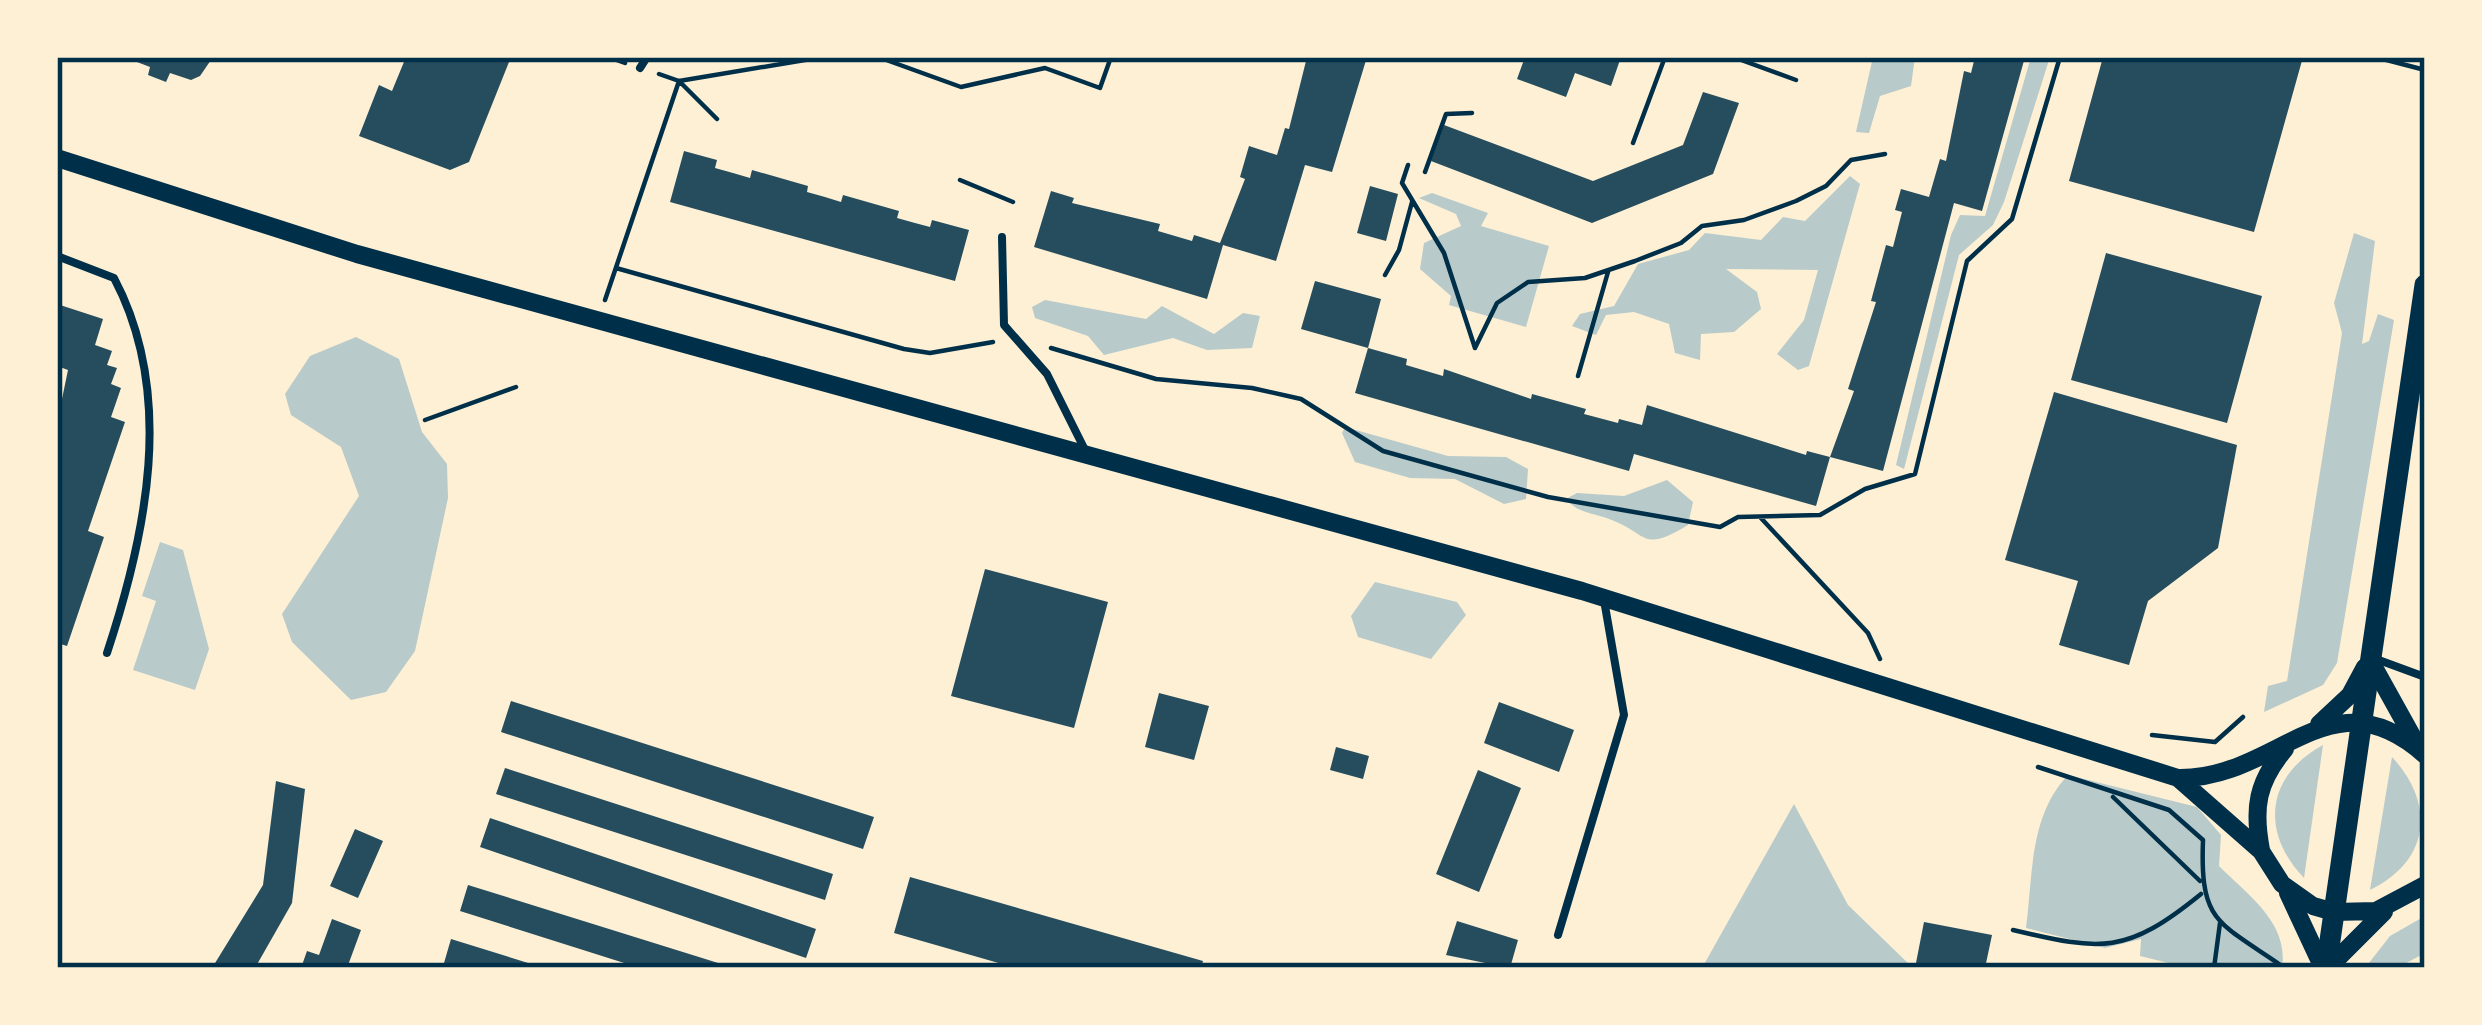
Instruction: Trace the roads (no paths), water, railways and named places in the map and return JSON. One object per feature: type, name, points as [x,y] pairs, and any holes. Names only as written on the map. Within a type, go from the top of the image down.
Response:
[{"type":"main road","points":[[2326,968],[2425,285]]},
{"type":"street","points":[[57,158],[305,239],[1604,598],[2178,778],[2214,779],[2288,745],[2350,694],[2368,656]]},
{"type":"street","points":[[2368,656],[2425,755]]},
{"type":"street","points":[[2314,728],[2360,721],[2389,728],[2425,755]]},
{"type":"street","points":[[2261,850],[2256,801],[2267,770],[2288,745]]},
{"type":"street","points":[[2178,778],[2261,850],[2306,922],[2326,968],[2363,927],[2422,884]]},
{"type":"street","points":[[2282,884],[2313,906],[2334,912],[2357,914],[2396,904]]},
{"type":"lane","points":[[640,68],[646,57]]},
{"type":"lane","points":[[1002,237],[1004,325],[1047,374],[1089,457]]},
{"type":"lane","points":[[57,256],[114,278],[131,320],[145,390],[148,508],[136,565],[107,653]]},
{"type":"lane","points":[[1558,935],[1624,715],[1604,598]]},
{"type":"lane","points":[[2368,656],[2425,677]]}]
